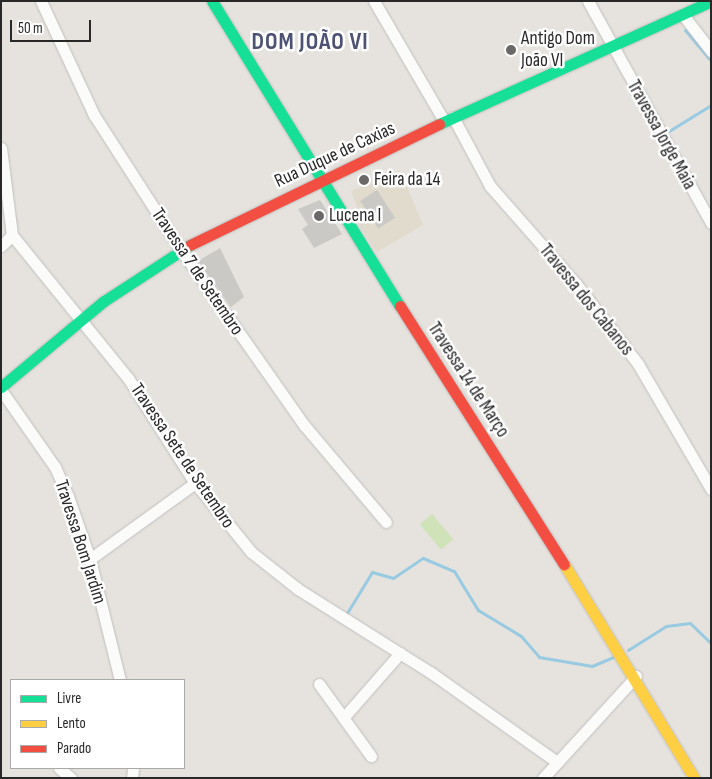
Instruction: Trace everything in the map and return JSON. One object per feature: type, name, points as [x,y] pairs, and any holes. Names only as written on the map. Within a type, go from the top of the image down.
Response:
[{"type":"street","name":"Travessa 7 de Setembro","points":[[41,1],[104,131],[181,250],[304,425],[386,522]]},
{"type":"street","name":"Travessa 14 de Março","points":[[212,1],[320,181],[636,676],[694,778]]},
{"type":"street","name":"Travessa dos Cabanos","points":[[374,1],[490,186],[577,285],[638,364],[711,489]]},
{"type":"street","name":"Travessa Jorge Maia","points":[[588,1],[711,222]]},
{"type":"street","name":"Rua Duque de Caxias","points":[[1,388],[80,320],[181,250],[449,119],[711,1]]},
{"type":"street","points":[[682,15],[711,51]]},
{"type":"street","points":[[1,148],[12,234],[1,246]]},
{"type":"street","name":"Travessa Sete de Setembro","points":[[12,234],[142,396],[195,482],[230,528],[271,570],[400,653],[558,762]]},
{"type":"street","name":"Travessa Bom Jardim","points":[[1,388],[55,467],[90,559],[120,679]]},
{"type":"street","points":[[90,559],[195,482]]},
{"type":"street","points":[[344,718],[400,653]]},
{"type":"street","points":[[543,778],[636,676]]},
{"type":"street","points":[[319,684],[371,756]]},
{"type":"street","points":[[60,769],[71,778]]},
{"type":"shaded area","points":[[400,170],[423,225],[377,252],[351,213],[358,209],[351,191]]},
{"type":"green space","points":[[432,514],[453,539],[441,550],[420,524]]},
{"type":"building","points":[[377,190],[395,218],[378,229],[360,201]]},
{"type":"building","points":[[320,200],[342,234],[314,248],[302,229],[308,225],[298,209]]},
{"type":"building","points":[[220,248],[244,297],[231,307],[198,261]]},
{"type":"waterway","points":[[685,30],[711,61]]},
{"type":"waterway","points":[[669,131],[711,105]]},
{"type":"waterway","points":[[347,613],[372,572],[393,578],[423,558],[454,571],[478,610],[521,636],[539,657],[592,666],[616,656]]},
{"type":"waterway","points":[[628,650],[666,626],[690,623],[711,643]]},
{"type":"traffic: fast","points":[[212,1],[400,306]]},
{"type":"traffic: fast","points":[[439,124],[711,1]]},
{"type":"traffic: fast","points":[[1,387],[104,301],[190,245]]},
{"type":"traffic: slow","points":[[564,564],[694,778]]},
{"type":"traffic: jam","points":[[190,245],[439,124]]},
{"type":"traffic: jam","points":[[400,306],[564,564]]},
{"type":"place","name":"Antigo Dom João VI","points":[[511,50]]},
{"type":"place","name":"Feira da 14","points":[[364,180]]},
{"type":"place","name":"Lucena I","points":[[319,216]]},
{"type":"district","name":"DOM JOÃO VI","points":[[310,42]]}]
